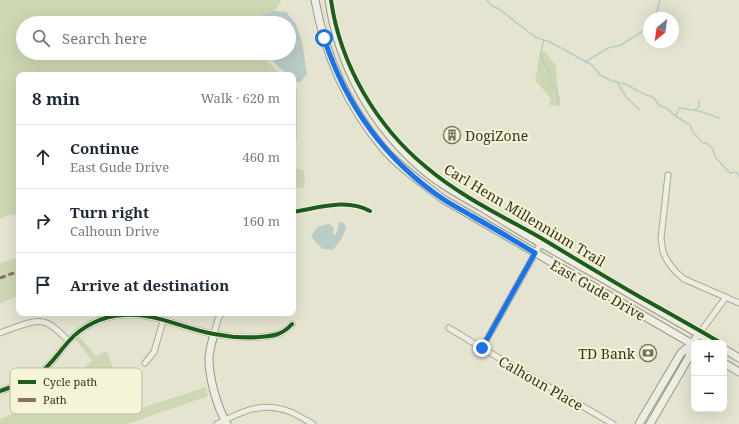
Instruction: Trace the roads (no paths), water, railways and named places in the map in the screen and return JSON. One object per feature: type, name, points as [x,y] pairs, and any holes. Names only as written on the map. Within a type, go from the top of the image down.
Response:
[{"type":"main road","name":"East Gude Drive","points":[[315,0],[324,38],[340,82],[360,115],[384,148],[412,175],[443,199],[691,344]]},
{"type":"main road","name":"East Gude Drive","points":[[329,0],[331,16],[338,41],[351,76],[376,117],[420,167],[450,189],[540,243],[709,340]]},
{"type":"main road","points":[[340,82],[351,76]]},
{"type":"main road","points":[[214,334],[209,358],[211,377],[215,394],[226,422]]},
{"type":"main road","points":[[696,340],[699,334]]},
{"type":"main road","points":[[640,424],[681,353],[691,346]]},
{"type":"main road","points":[[650,424],[691,351]]},
{"type":"main road","points":[[727,351],[739,358]]},
{"type":"main road","points":[[727,365],[739,372]]},
{"type":"street","points":[[668,175],[661,238],[663,252],[668,262],[684,279],[739,303]]},
{"type":"street","points":[[482,348],[540,243]]},
{"type":"street","points":[[699,334],[726,297]]},
{"type":"street","points":[[46,368],[76,334],[100,320],[117,316]]},
{"type":"street","points":[[141,316],[214,334],[242,338],[269,336],[283,332],[292,324]]},
{"type":"street","points":[[214,334],[220,316]]},
{"type":"street","points":[[0,333],[37,321],[50,325],[69,341]]},
{"type":"street","points":[[144,363],[154,352],[163,321]]},
{"type":"street","name":"Calhoun Place","points":[[449,328],[613,424]]},
{"type":"street","points":[[0,391],[10,388]]},
{"type":"street","points":[[216,424],[226,422],[246,410],[263,407],[280,408],[313,424]]},
{"type":"waterway","points":[[487,0],[491,5],[499,9],[535,37],[550,42],[592,65],[600,75],[612,81],[625,84],[653,97],[659,105],[668,109],[674,115],[690,125],[693,132],[702,142],[708,144],[712,148],[716,158],[730,173],[736,172],[739,176]]},
{"type":"waterway","points":[[657,12],[660,0]]},
{"type":"waterway","points":[[585,62],[608,48],[621,45],[643,31]]},
{"type":"waterway","points":[[544,40],[540,55],[550,74],[551,82],[557,90],[557,95],[559,98],[557,105]]},
{"type":"waterway","points":[[616,81],[627,98],[640,110]]},
{"type":"waterway","points":[[695,110],[699,107],[699,100]]},
{"type":"waterway","points":[[674,115],[677,114],[679,108],[699,111],[719,118]]},
{"type":"place","name":"DogiZone","points":[[452,135]]},
{"type":"place","name":"TD Bank","points":[[648,353]]}]
